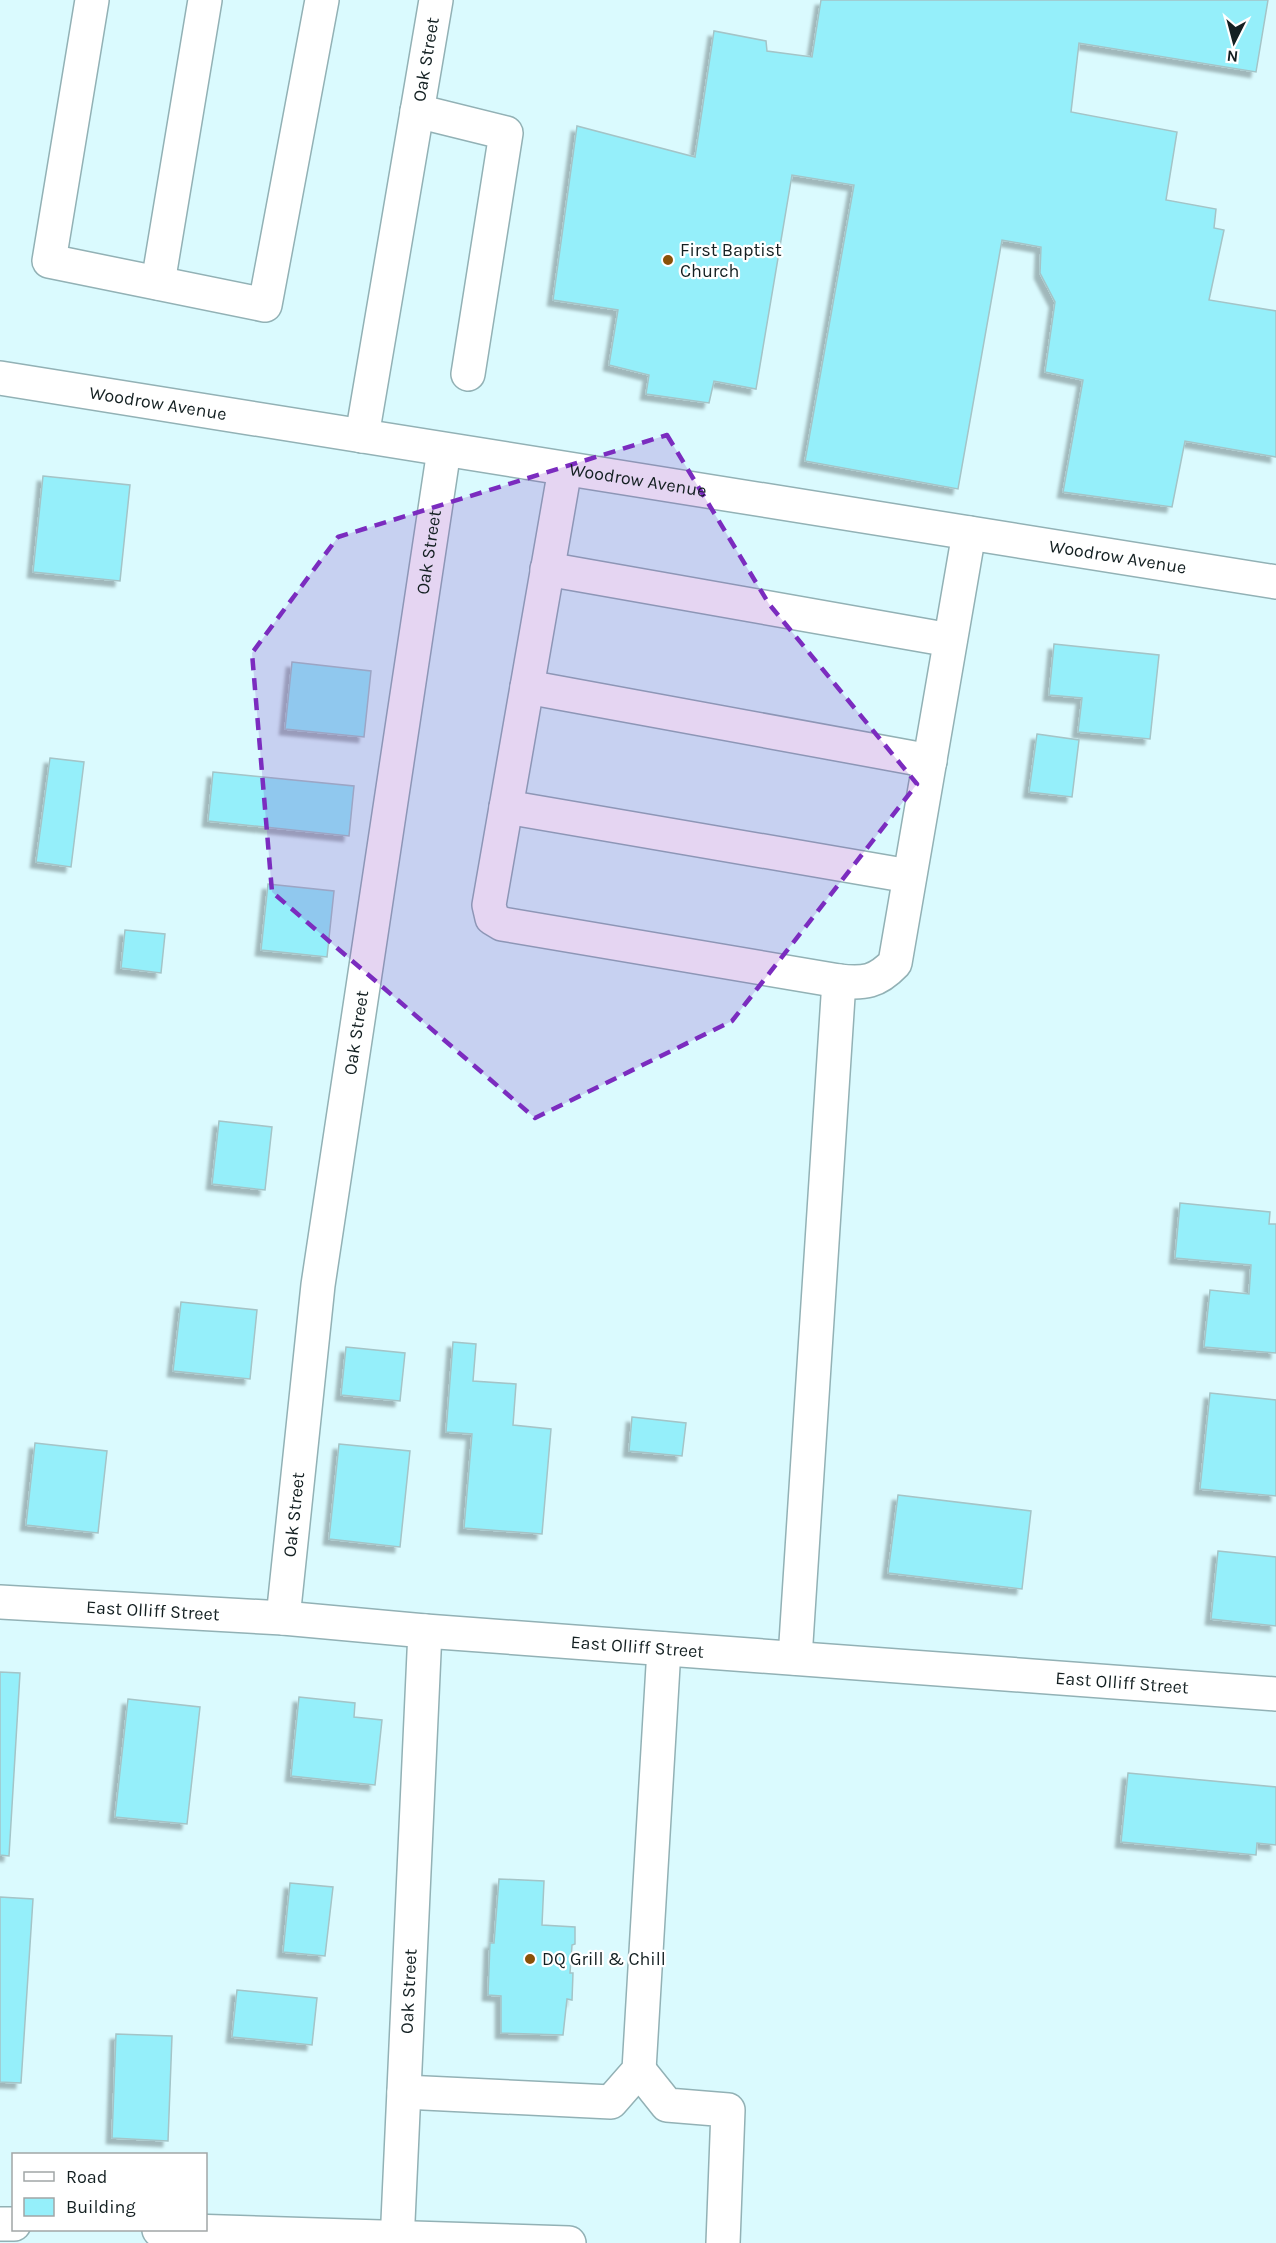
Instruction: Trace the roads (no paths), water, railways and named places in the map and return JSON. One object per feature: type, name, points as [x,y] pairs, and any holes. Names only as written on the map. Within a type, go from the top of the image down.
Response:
[{"type":"street","points":[[92,0],[49,261],[265,305],[322,0]]},
{"type":"street","points":[[158,283],[205,0]]},
{"type":"street","name":"Oak Street","points":[[362,436],[436,0]]},
{"type":"street","points":[[417,111],[506,133],[468,374]]},
{"type":"street","name":"Woodrow Avenue","points":[[0,378],[1276,582]]},
{"type":"street","name":"Oak Street","points":[[283,1618],[318,1285],[444,450]]},
{"type":"street","points":[[565,470],[489,905],[492,918],[502,924],[839,981],[862,983],[885,974],[895,963],[969,534]]},
{"type":"street","points":[[547,569],[950,640]]},
{"type":"street","points":[[527,687],[930,761]]},
{"type":"street","points":[[506,807],[909,876]]},
{"type":"street","points":[[795,1658],[839,981]]},
{"type":"street","name":"East Olliff Street","points":[[0,1602],[283,1618],[424,1631],[1276,1694]]},
{"type":"street","name":"Oak Street","points":[[397,2240],[424,1631]]},
{"type":"street","points":[[404,2092],[612,2102],[639,2070],[664,1649]]},
{"type":"street","points":[[639,2070],[667,2105],[728,2110],[723,2243]]},
{"type":"street","points":[[202,2231],[397,2240],[569,2243]]},
{"type":"place","name":"First Baptist Church","points":[[668,260]]},
{"type":"place","name":"DQ Grill & Chill","points":[[530,1959]]}]
